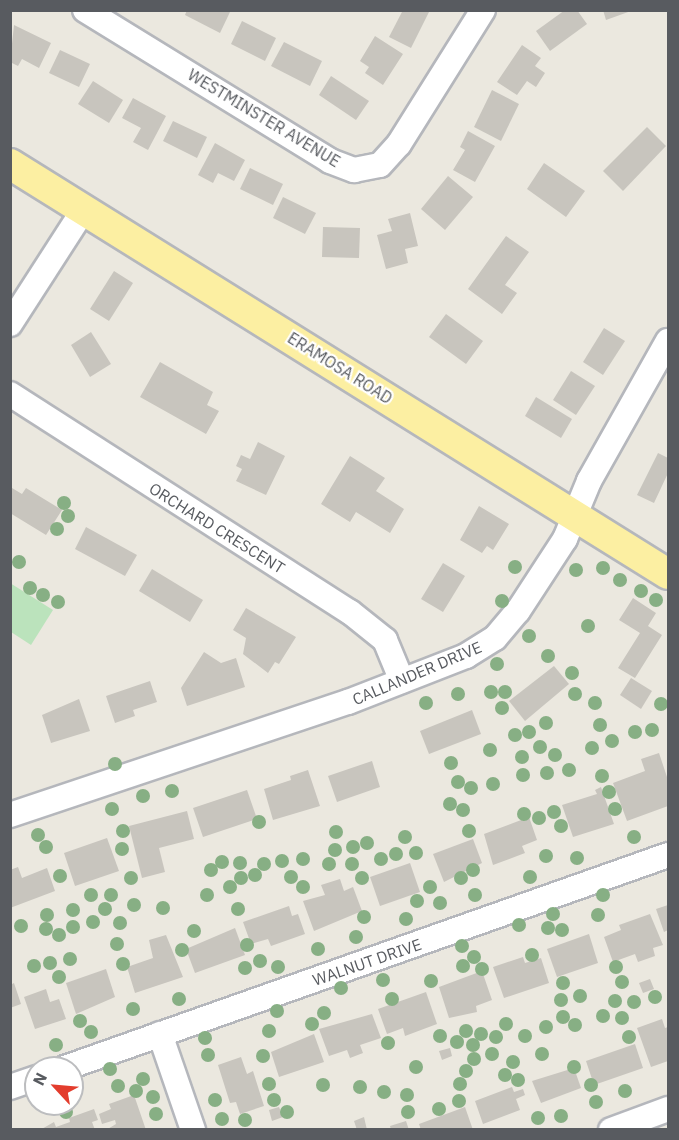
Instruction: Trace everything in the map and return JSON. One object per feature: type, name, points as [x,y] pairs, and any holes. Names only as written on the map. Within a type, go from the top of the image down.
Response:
[{"type":"main road","name":"ERAMOSA ROAD","points":[[10,164],[669,573]]},
{"type":"street","name":"WESTMINSTER AVENUE","points":[[85,10],[330,161],[354,170],[380,165],[399,144],[483,10]]},
{"type":"street","points":[[10,324],[84,209]]},
{"type":"street","name":"CALLANDER DRIVE","points":[[10,815],[402,681],[466,656],[495,638],[558,550],[574,514],[669,341]]},
{"type":"street","name":"ORCHARD CRESCENT","points":[[10,394],[350,612],[385,640],[402,681]]},
{"type":"street","name":"WALNUT DRIVE","points":[[84,1061],[669,855]]},
{"type":"street","points":[[160,1034],[193,1130]]},
{"type":"street","points":[[611,1130],[669,1109]]},
{"type":"green space","points":[[10,583],[53,610],[31,645],[11,632]]},
{"type":"building","points":[[187,10],[227,10],[230,12],[220,33],[185,15]]},
{"type":"building","points":[[403,10],[430,10],[411,48],[389,37]]},
{"type":"building","points":[[565,10],[577,10],[587,24],[550,51],[536,31]]},
{"type":"building","points":[[603,10],[631,10],[631,11],[606,20]]},
{"type":"building","points":[[242,21],[276,38],[265,61],[231,44]]},
{"type":"building","points":[[14,25],[51,43],[39,68],[22,59],[18,66],[10,62]]},
{"type":"building","points":[[375,36],[403,54],[383,85],[365,73],[369,67],[360,61]]},
{"type":"building","points":[[284,42],[322,61],[310,86],[271,66]]},
{"type":"building","points":[[522,45],[541,58],[535,66],[545,73],[536,87],[527,81],[517,95],[497,82]]},
{"type":"building","points":[[60,50],[90,64],[79,87],[49,73]]},
{"type":"building","points":[[331,76],[369,101],[356,120],[319,95]]},
{"type":"building","points":[[93,81],[123,100],[109,123],[78,104]]},
{"type":"building","points":[[492,90],[519,104],[501,141],[474,127]]},
{"type":"building","points":[[133,98],[166,116],[148,150],[133,142],[141,128],[122,118]]},
{"type":"building","points":[[173,121],[207,137],[197,158],[163,141]]},
{"type":"building","points":[[647,127],[666,146],[623,191],[603,171]]},
{"type":"building","points":[[468,131],[495,146],[475,182],[453,170],[465,150],[460,147]]},
{"type":"building","points":[[215,143],[245,160],[234,181],[218,173],[213,183],[198,175]]},
{"type":"building","points":[[544,163],[585,191],[566,217],[527,189]]},
{"type":"building","points":[[250,168],[283,184],[273,205],[240,189]]},
{"type":"building","points":[[448,176],[473,197],[445,230],[421,209]]},
{"type":"building","points":[[283,197],[316,213],[305,234],[273,218]]},
{"type":"building","points":[[410,213],[418,246],[405,249],[408,263],[386,269],[377,235],[392,231],[388,219]]},
{"type":"building","points":[[323,227],[360,228],[359,258],[322,257]]},
{"type":"building","points":[[506,236],[529,252],[505,285],[517,293],[502,314],[468,289]]},
{"type":"building","points":[[114,271],[133,283],[109,321],[90,309]]},
{"type":"building","points":[[446,314],[483,341],[466,364],[429,337]]},
{"type":"building","points":[[604,328],[625,341],[603,375],[583,362]]},
{"type":"building","points":[[91,332],[111,364],[90,377],[71,345]]},
{"type":"building","points":[[160,362],[213,392],[207,405],[219,411],[206,434],[140,397]]},
{"type":"building","points":[[571,371],[595,386],[576,415],[553,400]]},
{"type":"building","points":[[536,397],[572,419],[561,438],[525,416]]},
{"type":"building","points":[[258,442],[285,456],[266,495],[236,481],[242,469],[236,466],[241,455],[250,459]]},
{"type":"building","points":[[658,453],[668,458],[668,473],[654,503],[637,495]]},
{"type":"building","points":[[350,456],[385,478],[376,491],[404,509],[390,533],[356,512],[350,522],[321,504]]},
{"type":"building","points":[[12,488],[22,494],[26,488],[62,510],[46,535],[10,513]]},
{"type":"building","points":[[479,506],[509,524],[493,550],[487,546],[482,553],[460,540]]},
{"type":"building","points":[[86,527],[137,555],[125,576],[75,549]]},
{"type":"building","points":[[443,563],[465,576],[443,612],[421,599]]},
{"type":"building","points":[[152,569],[203,600],[190,622],[139,591]]},
{"type":"building","points":[[633,598],[656,613],[648,626],[662,635],[635,678],[618,668],[640,633],[619,620]]},
{"type":"building","points":[[246,608],[296,637],[279,664],[275,662],[268,673],[243,654],[246,638],[233,630]]},
{"type":"building","points":[[204,652],[221,663],[236,658],[245,687],[187,706],[181,688]]},
{"type":"building","points":[[554,666],[569,684],[525,721],[509,701]]},
{"type":"building","points":[[631,678],[652,691],[641,709],[620,695]]},
{"type":"building","points":[[150,681],[157,702],[133,710],[135,716],[115,723],[106,696]]},
{"type":"building","points":[[79,699],[90,731],[51,743],[42,715]]},
{"type":"building","points":[[472,710],[481,734],[429,754],[420,731]]},
{"type":"building","points":[[659,753],[668,780],[668,806],[627,821],[613,783],[645,771],[641,759]]},
{"type":"building","points":[[372,761],[380,787],[337,802],[328,776]]},
{"type":"building","points":[[308,770],[320,806],[273,820],[264,789],[291,780],[290,776]]},
{"type":"building","points":[[601,787],[614,824],[573,837],[562,805],[597,794],[595,790]]},
{"type":"building","points":[[247,790],[257,819],[203,837],[193,808]]},
{"type":"building","points":[[187,811],[194,839],[159,848],[165,872],[142,878],[129,826]]},
{"type":"building","points":[[529,817],[537,840],[522,846],[525,853],[493,865],[484,834]]},
{"type":"building","points":[[107,838],[119,871],[75,886],[64,853]]},
{"type":"building","points":[[473,839],[482,863],[444,882],[433,854]]},
{"type":"building","points":[[410,863],[420,892],[380,906],[370,877]]},
{"type":"building","points":[[18,867],[22,878],[47,868],[55,891],[10,908],[10,870]]},
{"type":"building","points":[[340,879],[344,891],[353,887],[362,911],[314,931],[303,901],[325,895],[321,885]]},
{"type":"building","points":[[668,905],[668,930],[664,932],[656,909]]},
{"type":"building","points":[[289,906],[292,916],[298,914],[305,934],[271,946],[268,939],[251,944],[243,922]]},
{"type":"building","points":[[650,914],[663,945],[653,948],[655,956],[638,962],[635,954],[613,962],[604,937],[621,930],[619,925]]},
{"type":"building","points":[[235,928],[245,955],[195,973],[186,949]]},
{"type":"building","points":[[589,934],[598,963],[557,977],[547,949]]},
{"type":"building","points":[[166,935],[183,977],[135,993],[127,967],[153,958],[149,940]]},
{"type":"building","points":[[523,957],[525,963],[541,958],[549,983],[504,998],[493,967]]},
{"type":"building","points":[[106,969],[115,997],[76,1014],[66,983]]},
{"type":"building","points":[[482,971],[492,1000],[476,1006],[477,1012],[449,1018],[439,987]]},
{"type":"building","points":[[650,979],[654,989],[643,993],[639,983]]},
{"type":"building","points":[[14,983],[21,1004],[10,1008],[10,985]]},
{"type":"building","points":[[46,989],[50,1002],[59,999],[66,1019],[35,1029],[24,997]]},
{"type":"building","points":[[426,992],[437,1024],[405,1036],[403,1028],[387,1034],[378,1009]]},
{"type":"building","points":[[372,1014],[381,1038],[360,1045],[363,1053],[350,1058],[347,1050],[329,1056],[319,1029]]},
{"type":"building","points":[[662,1019],[665,1028],[668,1027],[668,1061],[651,1067],[637,1028]]},
{"type":"building","points":[[314,1034],[324,1062],[279,1077],[271,1052]]},
{"type":"building","points":[[635,1044],[643,1068],[594,1085],[586,1061]]},
{"type":"building","points":[[450,1048],[452,1056],[442,1060],[439,1051]]},
{"type":"building","points":[[241,1057],[247,1074],[253,1071],[264,1106],[240,1114],[236,1102],[230,1103],[218,1065]]},
{"type":"building","points":[[574,1068],[581,1088],[541,1103],[532,1081]]},
{"type":"building","points":[[512,1087],[514,1092],[523,1089],[525,1095],[516,1099],[520,1110],[483,1124],[475,1101]]},
{"type":"building","points":[[134,1095],[146,1130],[106,1130],[116,1124],[115,1120],[102,1124],[99,1114],[111,1109],[109,1104]]},
{"type":"building","points":[[279,1107],[283,1117],[272,1121],[269,1110]]},
{"type":"building","points":[[465,1107],[473,1130],[421,1130],[419,1124]]},
{"type":"building","points":[[94,1109],[98,1120],[92,1122],[95,1130],[40,1130],[54,1122],[56,1127],[70,1122],[69,1118],[84,1116],[84,1113]]},
{"type":"building","points":[[364,1117],[367,1130],[357,1130],[354,1121]]},
{"type":"building","points":[[406,1121],[409,1130],[391,1130],[390,1126]]}]
